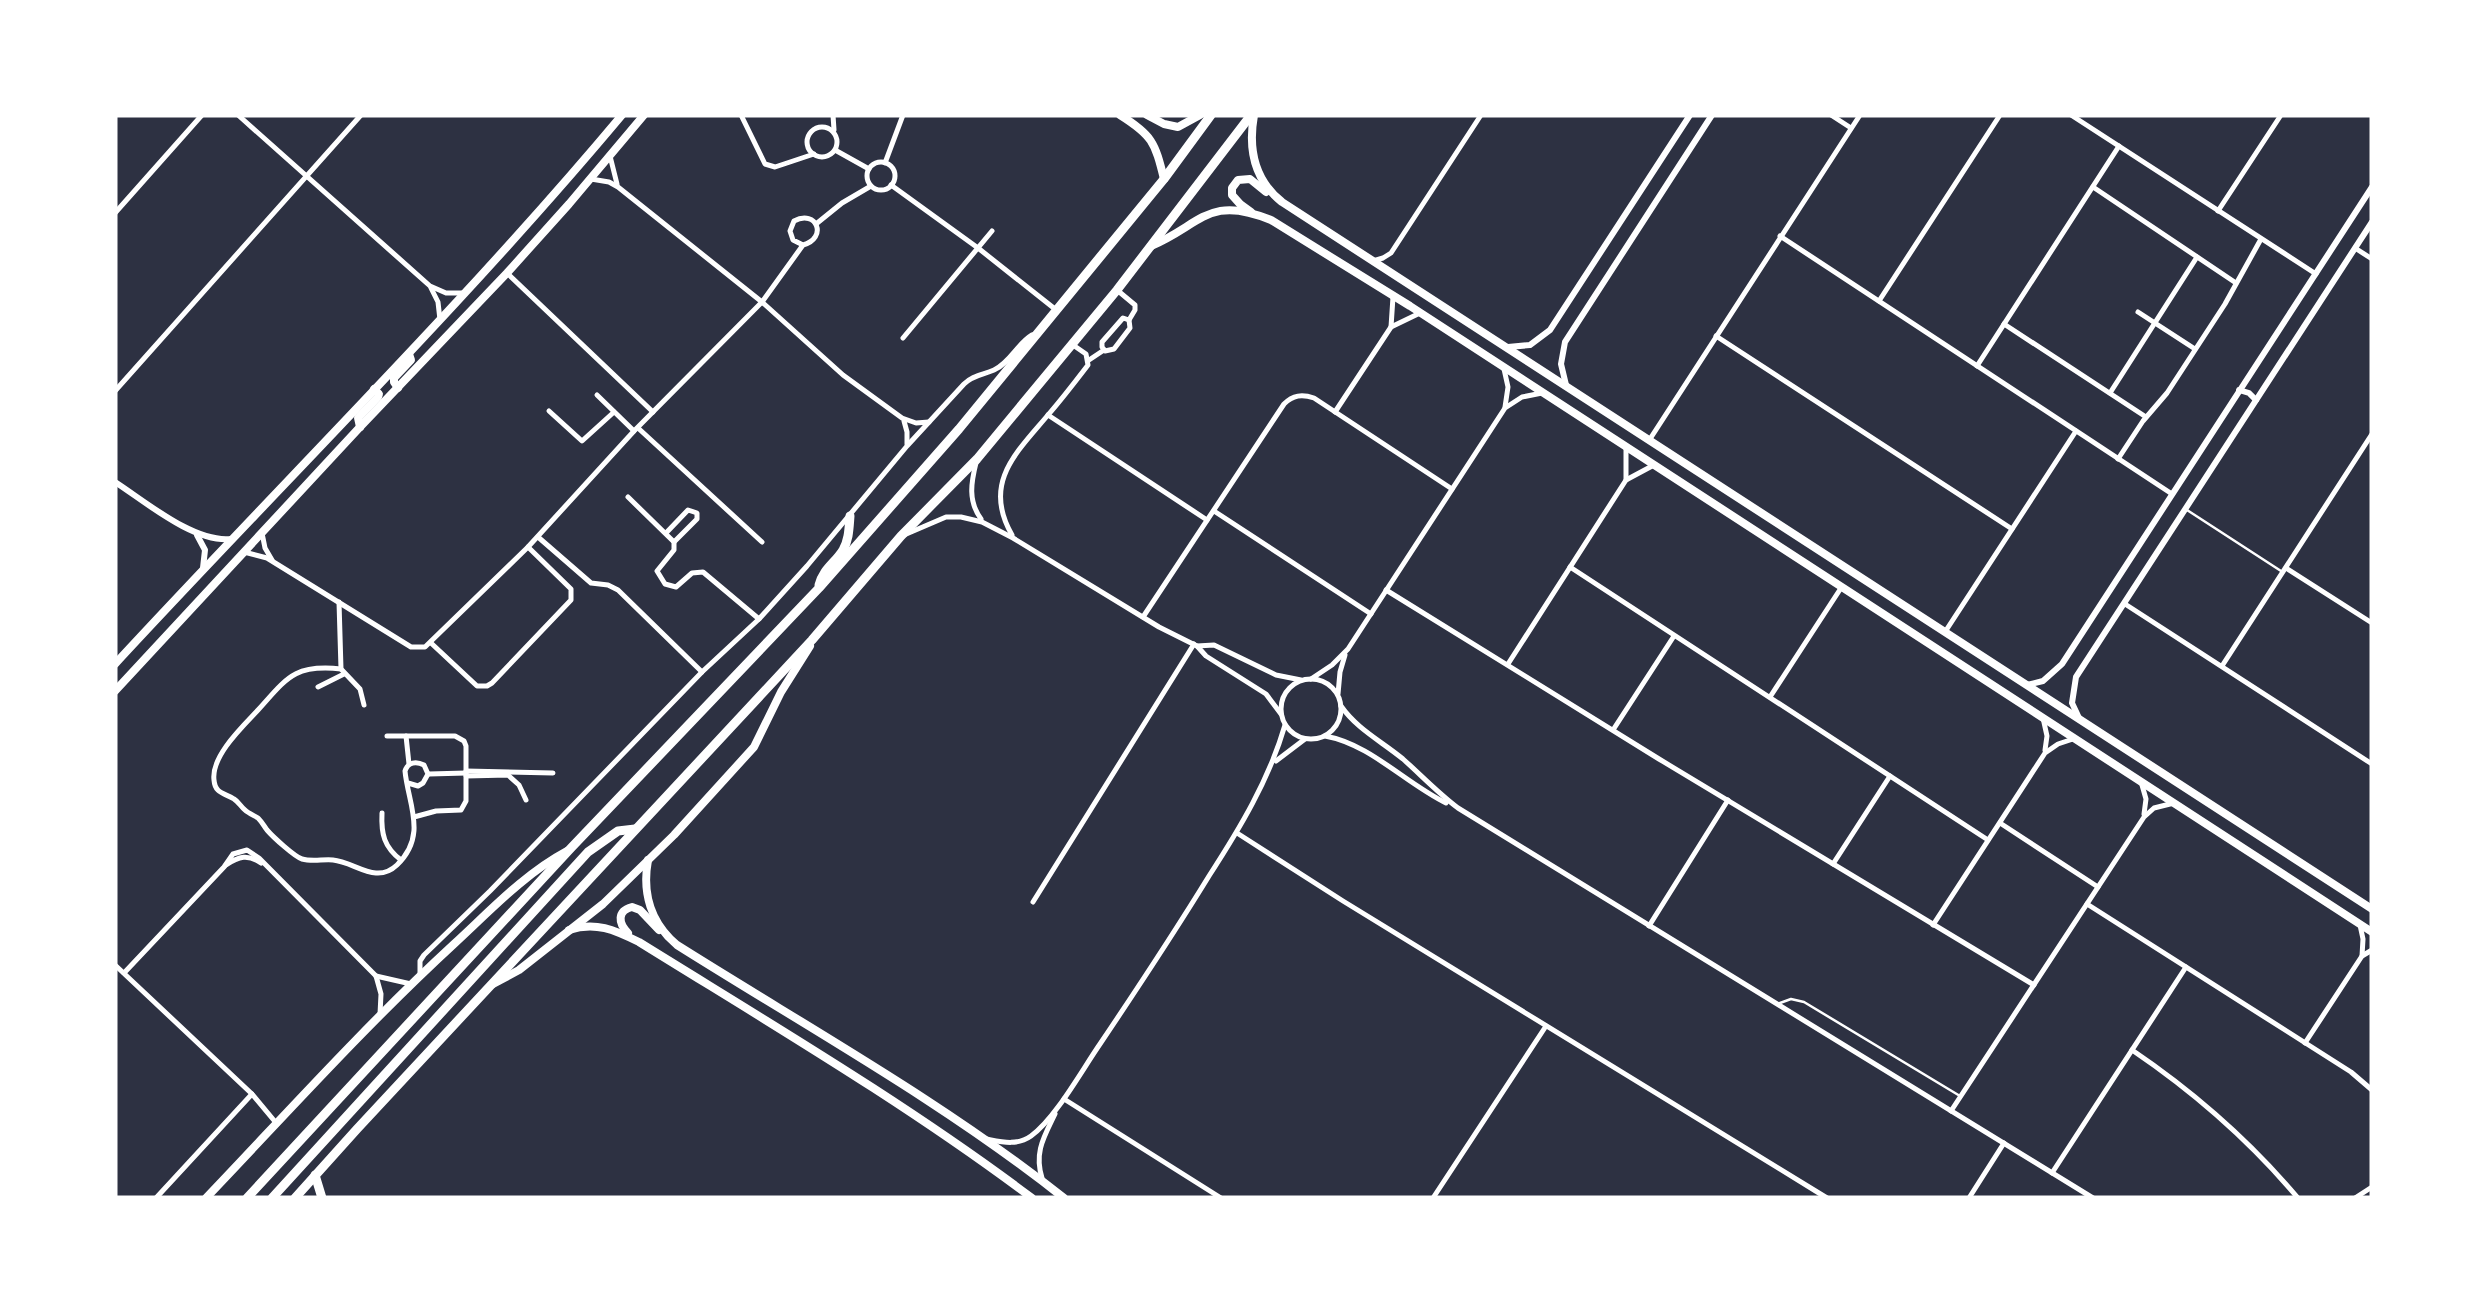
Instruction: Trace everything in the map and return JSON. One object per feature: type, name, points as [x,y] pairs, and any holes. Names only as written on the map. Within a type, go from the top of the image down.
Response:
[{"type":"highway","points":[[246,1198],[819,588],[948,440],[1164,179],[1211,115]]},
{"type":"highway","points":[[295,1198],[812,640],[901,536],[978,459],[1117,290],[1252,115]]},
{"type":"highway","points":[[819,588],[822,575],[843,550],[850,516]]},
{"type":"highway","points":[[272,1198],[588,852],[618,831],[635,829]]},
{"type":"highway","points":[[315,1175],[322,1198]]},
{"type":"main road","points":[[115,664],[409,354],[622,115]]},
{"type":"main road","points":[[115,692],[507,273],[644,115]]},
{"type":"main road","points":[[1120,115],[1151,139],[1164,179]]},
{"type":"main road","points":[[1147,115],[1178,127],[1200,115]]},
{"type":"main road","points":[[1252,115],[1255,164],[1262,181],[1275,196]]},
{"type":"main road","points":[[2372,909],[1250,179],[1238,180],[1232,188],[1240,204],[1286,228],[1421,313],[2372,932]]},
{"type":"main road","points":[[1146,248],[1214,212],[1254,213]]},
{"type":"main road","points":[[398,388],[393,380],[411,360],[409,354]]},
{"type":"main road","points":[[360,426],[358,418],[378,397],[374,389]]},
{"type":"main road","points":[[1654,465],[1665,450]]},
{"type":"main road","points":[[1908,630],[1907,621],[1919,615]]},
{"type":"main road","points":[[493,984],[519,970],[602,904],[674,835],[754,747],[812,640]]},
{"type":"main road","points":[[2154,790],[2166,784],[2164,774]]},
{"type":"main road","points":[[206,1198],[411,984],[517,885],[571,848]]},
{"type":"main road","points":[[648,860],[646,895],[666,936]]},
{"type":"main road","points":[[1032,1198],[844,1070],[639,942],[620,922],[622,913],[629,908],[640,910],[676,945],[982,1138],[1064,1198]]},
{"type":"main road","points":[[568,930],[597,926],[639,942]]},
{"type":"street","points":[[115,213],[202,115]]},
{"type":"street","points":[[238,115],[430,286],[464,294]]},
{"type":"street","points":[[115,391],[361,115]]},
{"type":"street","points":[[741,115],[765,164],[776,167],[814,154],[828,156],[835,150],[838,141],[833,115]]},
{"type":"street","points":[[885,162],[903,115]]},
{"type":"street","points":[[1373,260],[1390,253],[1482,115]]},
{"type":"street","points":[[1507,346],[1522,347],[1538,341],[1550,330],[1690,115]]},
{"type":"street","points":[[1566,384],[1562,353],[1566,342],[1712,115]]},
{"type":"street","points":[[1831,115],[1851,128]]},
{"type":"street","points":[[1650,440],[1860,115]]},
{"type":"street","points":[[1879,302],[2000,115]]},
{"type":"street","points":[[2071,115],[2316,274]]},
{"type":"street","points":[[2218,210],[2281,115]]},
{"type":"street","points":[[814,154],[807,141],[811,131],[821,126],[835,133]]},
{"type":"street","points":[[1977,366],[2120,146]]},
{"type":"street","points":[[835,150],[869,169]]},
{"type":"street","points":[[610,156],[618,187]]},
{"type":"street","points":[[885,162],[894,172],[894,179],[882,190],[871,186],[867,176],[874,164],[885,162]]},
{"type":"street","points":[[591,179],[618,187],[762,302],[843,374],[902,418],[930,422]]},
{"type":"street","points":[[891,185],[1056,309]]},
{"type":"street","points":[[816,224],[871,186]]},
{"type":"street","points":[[2093,187],[2236,283]]},
{"type":"street","points":[[2027,685],[2043,681],[2056,671],[2372,187]]},
{"type":"street","points":[[804,217],[816,224],[818,231],[816,238],[803,245],[791,238],[790,230],[797,218],[804,217]]},
{"type":"street","points":[[2080,719],[2072,704],[2073,686],[2372,222]]},
{"type":"street","points":[[903,338],[992,231]]},
{"type":"street","points":[[1780,236],[2172,494]]},
{"type":"street","points":[[2118,458],[2146,417],[2163,400],[2261,238]]},
{"type":"street","points":[[244,552],[274,562],[411,648],[425,648],[538,537],[636,429],[762,302],[803,245]]},
{"type":"street","points":[[2355,248],[2372,259]]},
{"type":"street","points":[[1390,253],[1392,272]]},
{"type":"street","points":[[2110,393],[2198,256]]},
{"type":"street","points":[[507,273],[653,412]]},
{"type":"street","points":[[430,286],[438,302],[440,320]]},
{"type":"street","points":[[1013,538],[1002,509],[1003,478],[1011,458],[1089,360],[1104,350],[1114,349],[1130,328],[1135,304],[1117,290]]},
{"type":"street","points":[[1335,412],[1391,326],[1393,295]]},
{"type":"street","points":[[1562,311],[1568,323],[1578,322]]},
{"type":"street","points":[[2138,312],[2195,349]]},
{"type":"street","points":[[1391,326],[1421,313]]},
{"type":"street","points":[[1104,350],[1102,342],[1118,322],[1123,318],[1129,320]]},
{"type":"street","points":[[2004,324],[2146,417]]},
{"type":"street","points":[[420,976],[424,954],[759,619],[970,378],[998,368],[1035,334]]},
{"type":"street","points":[[1716,336],[2012,529]]},
{"type":"street","points":[[1072,344],[1089,360]]},
{"type":"street","points":[[2257,364],[2262,372],[2272,375]]},
{"type":"street","points":[[1502,366],[1508,387],[1505,408]]},
{"type":"street","points":[[2240,390],[2256,400]]},
{"type":"street","points":[[1311,679],[1332,666],[1348,649],[1505,408],[1522,396],[1542,392]]},
{"type":"street","points":[[597,395],[762,542]]},
{"type":"street","points":[[1143,618],[1289,399],[1308,396],[1452,490]]},
{"type":"street","points":[[549,411],[582,441],[614,412]]},
{"type":"street","points":[[1048,415],[1207,520]]},
{"type":"street","points":[[902,418],[908,432],[907,446]]},
{"type":"street","points":[[1945,632],[2076,431]]},
{"type":"street","points":[[2222,666],[2372,434]]},
{"type":"street","points":[[1508,664],[1626,480],[1626,446]]},
{"type":"street","points":[[978,459],[972,502],[982,522]]},
{"type":"street","points":[[1626,480],[1654,465]]},
{"type":"street","points":[[115,482],[196,534],[230,539]]},
{"type":"street","points":[[628,497],[674,542],[674,550],[657,572],[665,584],[672,588],[692,573],[702,572],[759,619]]},
{"type":"street","points":[[666,533],[688,510],[697,512],[697,519],[674,542]]},
{"type":"street","points":[[1214,511],[1371,614]]},
{"type":"street","points":[[901,536],[946,517],[982,522],[1143,618],[1196,645],[1206,656],[1266,694],[1290,732],[1304,739],[1325,736],[1338,724],[1341,706]]},
{"type":"street","points":[[262,532],[265,548],[274,562]]},
{"type":"street","points":[[196,534],[205,550],[204,568]]},
{"type":"street","points":[[538,537],[590,583],[614,587],[702,672]]},
{"type":"street","points":[[431,643],[477,686],[492,682],[571,600],[571,589],[528,547]]},
{"type":"street","points":[[1570,567],[1988,840]]},
{"type":"street","points":[[2284,569],[2372,623]]},
{"type":"street","points":[[1770,698],[1841,588]]},
{"type":"street","points":[[1386,590],[2034,985]]},
{"type":"street","points":[[339,602],[342,672]]},
{"type":"street","points":[[2124,604],[2372,764]]},
{"type":"street","points":[[2086,626],[2092,635],[2102,638]]},
{"type":"street","points":[[1613,730],[1675,636]]},
{"type":"street","points":[[1196,645],[1214,644],[1284,678],[1327,684],[1338,696]]},
{"type":"street","points":[[1033,902],[1196,645]]},
{"type":"street","points":[[1348,649],[1340,672],[1341,706],[1354,723],[1458,808],[2088,1196]]},
{"type":"street","points":[[364,705],[360,689],[342,672],[308,668],[290,677],[222,753],[214,770],[216,787],[259,819],[269,833],[300,859],[335,860],[374,873],[389,871],[402,860],[411,841],[414,817],[404,776],[409,764],[406,736]]},
{"type":"street","points":[[318,687],[342,672]]},
{"type":"street","points":[[1281,714],[1283,697],[1302,680]]},
{"type":"street","points":[[2043,718],[2045,753]]},
{"type":"street","points":[[982,1138],[1021,1142],[1034,1134],[1064,1099],[1237,833],[1271,767],[1285,725]]},
{"type":"street","points":[[388,736],[460,738],[466,746],[464,808],[414,817]]},
{"type":"street","points":[[1325,736],[1352,744],[1420,790],[1458,808]]},
{"type":"street","points":[[1933,925],[2045,753],[2074,738]]},
{"type":"street","points":[[1271,767],[1304,739]]},
{"type":"street","points":[[408,783],[423,784],[428,774],[419,762],[409,764]]},
{"type":"street","points":[[428,774],[553,773]]},
{"type":"street","points":[[512,774],[526,800]]},
{"type":"street","points":[[1833,864],[1890,776]]},
{"type":"street","points":[[1952,1112],[2144,816],[2146,799],[2141,782]]},
{"type":"street","points":[[1649,926],[1728,800]]},
{"type":"street","points":[[2144,816],[2174,804]]},
{"type":"street","points":[[382,814],[383,838],[402,860]]},
{"type":"street","points":[[2000,823],[2098,887]]},
{"type":"street","points":[[1237,833],[1828,1198]]},
{"type":"street","points":[[124,973],[224,867],[236,858],[250,857],[265,866],[376,976],[382,994],[380,1014]]},
{"type":"street","points":[[2087,904],[2351,1072],[2372,1090]]},
{"type":"street","points":[[2360,925],[2362,956]]},
{"type":"street","points":[[2305,1043],[2362,956],[2372,950]]},
{"type":"street","points":[[115,965],[252,1094],[277,1124]]},
{"type":"street","points":[[2052,1173],[2186,967]]},
{"type":"street","points":[[376,976],[411,984]]},
{"type":"street","points":[[1433,1198],[1546,1026]]},
{"type":"street","points":[[2132,1050],[2214,1111],[2298,1198]]},
{"type":"street","points":[[156,1198],[252,1094]]},
{"type":"street","points":[[1064,1099],[1222,1198]]},
{"type":"street","points":[[1043,1181],[1038,1164],[1040,1145],[1058,1106]]},
{"type":"street","points":[[1969,1198],[2004,1143]]},
{"type":"street","points":[[2355,1198],[2372,1186]]},
{"type":"lane","points":[[2185,508],[2284,569]]},
{"type":"lane","points":[[1776,1005],[1790,999],[1804,1002],[1961,1097]]}]
